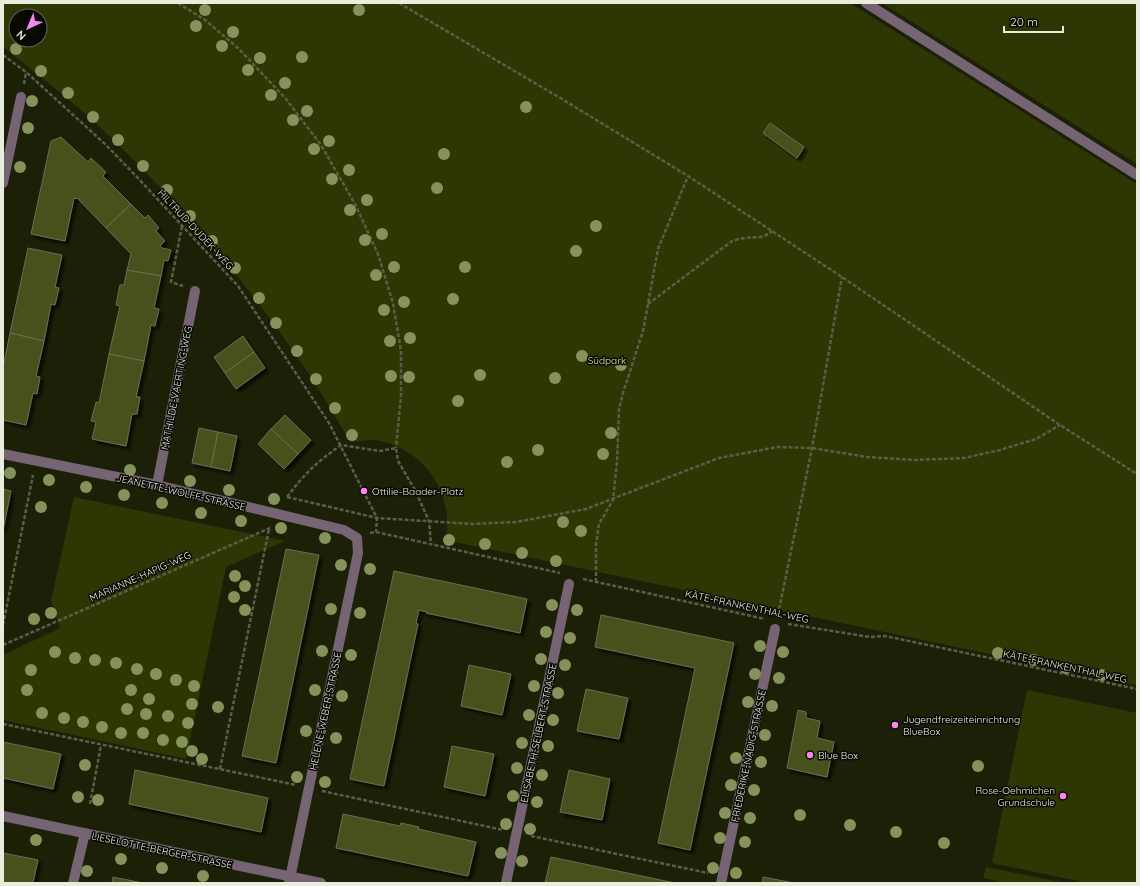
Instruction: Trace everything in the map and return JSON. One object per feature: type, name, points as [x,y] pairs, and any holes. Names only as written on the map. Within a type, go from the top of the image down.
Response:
[{"type":"street","points":[[866,3],[1137,175]]},
{"type":"street","points":[[3,183],[21,96]]},
{"type":"street","name":"MATHILDE-VAERTING-WEG","points":[[157,485],[195,291]]},
{"type":"street","name":"JEANETTE-WOLFF-STRASSE","points":[[3,454],[157,485],[276,515],[344,530],[357,538]]},
{"type":"street","name":"HELENE-WEBER-STRASSE","points":[[290,880],[358,553],[357,538]]},
{"type":"street","name":"ELISABETH-SELBERT-STRASSE","points":[[506,883],[573,580]]},
{"type":"street","name":"FRIEDERIKE-NADIG-STRASSE","points":[[722,880],[776,625]]},
{"type":"street","name":"LIESELOTTE-BERGER-STRASSE","points":[[3,816],[85,833],[290,880],[321,883]]},
{"type":"street","points":[[73,883],[85,833]]},
{"type":"path","points":[[178,3],[205,20],[238,48],[286,99],[321,145],[355,204],[378,254],[392,303],[401,351],[401,396],[396,448],[398,461],[415,490],[428,521],[431,544]]},
{"type":"path","points":[[398,3],[562,99],[688,176],[842,277],[1060,425],[1137,474]]},
{"type":"path","name":"HILTRUD-DUDEK-WEG","points":[[3,55],[26,72],[105,144],[238,286],[329,423],[341,445]]},
{"type":"path","points":[[596,582],[596,545],[599,524],[613,500],[617,462],[619,409],[643,330],[658,249],[688,176]]},
{"type":"path","points":[[182,226],[171,282],[195,291]]},
{"type":"path","points":[[648,304],[732,241],[765,236],[772,231]]},
{"type":"path","points":[[776,625],[812,448],[842,277]]},
{"type":"path","points":[[287,497],[377,518],[473,524],[516,522],[586,509],[613,500],[719,458],[777,447],[812,448],[867,457],[914,460],[964,458],[1000,450],[1036,439],[1060,425]]},
{"type":"path","points":[[220,769],[269,528],[276,515],[302,477],[316,463],[341,445],[380,451],[396,448]]},
{"type":"path","points":[[341,445],[377,518],[376,532]]},
{"type":"path","points":[[3,625],[36,461]]},
{"type":"path","name":"MARIANNE-HAPIG-WEG","points":[[3,645],[269,528]]},
{"type":"path","points":[[357,538],[376,532],[563,574]]},
{"type":"path","name":"KÄTE-FRANKENTHAL-WEG","points":[[573,580],[596,582],[769,620]]},
{"type":"path","name":"KÄTE-FRANKENTHAL-WEG","points":[[784,623],[870,637],[885,636],[1137,689]]},
{"type":"path","points":[[3,724],[309,788],[722,880]]},
{"type":"path","points":[[90,804],[101,744]]},
{"type":"green space","name":"Südpark","points":[[3,3],[850,3],[1137,184],[1137,685],[446,540],[447,523],[445,504],[434,478],[425,466],[402,449],[389,443],[375,440],[350,442],[331,409],[295,354],[245,285],[218,252],[161,188],[101,128],[65,96],[3,47]]},
{"type":"green space","points":[[882,3],[1137,3],[1137,164]]},
{"type":"green space","points":[[74,497],[285,541],[226,567],[186,759],[3,720],[3,655],[60,628],[51,601]]},
{"type":"green space","points":[[1027,690],[1137,713],[1137,883],[1088,883],[992,863]]},
{"type":"green space","points":[[986,867],[1066,883],[1007,883],[983,878]]},
{"type":"building","points":[[770,123],[804,147],[797,158],[763,133]]},
{"type":"building","points":[[61,137],[88,162],[91,158],[106,172],[103,176],[131,204],[106,228],[79,200],[80,199],[74,198],[65,241],[31,234],[51,141]]},
{"type":"building","points":[[131,204],[145,218],[148,215],[159,228],[156,231],[165,241],[160,246],[171,250],[168,261],[164,260],[161,276],[127,270],[131,254],[106,228]]},
{"type":"building","points":[[28,248],[62,255],[55,287],[59,288],[55,305],[51,304],[44,341],[10,333]]},
{"type":"building","points":[[127,270],[161,276],[154,308],[159,309],[155,326],[151,325],[144,361],[109,354],[120,306],[116,305],[120,285],[124,285]]},
{"type":"building","points":[[10,333],[44,341],[36,376],[40,377],[37,394],[33,393],[26,425],[3,420],[3,368]]},
{"type":"building","points":[[243,336],[254,352],[225,373],[214,357]]},
{"type":"building","points":[[254,352],[265,368],[236,389],[225,373]]},
{"type":"building","points":[[109,354],[144,361],[136,397],[140,397],[137,414],[132,414],[126,446],[92,439],[96,422],[91,421],[96,402],[99,403]]},
{"type":"building","points":[[285,415],[311,440],[298,454],[271,429]]},
{"type":"building","points":[[199,428],[218,432],[211,467],[192,463]]},
{"type":"building","points":[[271,429],[298,454],[284,469],[258,444]]},
{"type":"building","points":[[218,432],[237,436],[230,471],[211,467]]},
{"type":"building","points":[[3,489],[11,491],[3,530]]},
{"type":"building","points":[[286,549],[319,555],[276,763],[242,756]]},
{"type":"building","points":[[394,571],[527,599],[520,633],[426,613],[427,612],[419,610],[416,623],[418,624],[384,786],[350,779]]},
{"type":"building","points":[[601,615],[734,643],[690,850],[658,843],[695,668],[595,647]]},
{"type":"building","points":[[469,665],[511,674],[502,715],[461,706]]},
{"type":"building","points":[[586,689],[628,698],[619,739],[577,731]]},
{"type":"building","name":"Blue Box","points":[[798,710],[806,712],[806,718],[820,721],[817,738],[834,742],[827,777],[787,768]]},
{"type":"building","points":[[3,742],[61,754],[53,789],[3,778]]},
{"type":"building","points":[[452,746],[494,754],[485,796],[444,787]]},
{"type":"building","points":[[135,770],[268,798],[261,832],[129,804]]},
{"type":"building","points":[[569,770],[610,779],[602,820],[560,812]]},
{"type":"building","points":[[343,814],[400,826],[401,823],[419,827],[418,829],[476,842],[468,876],[336,848]]},
{"type":"building","points":[[3,853],[38,860],[33,883],[3,883]]},
{"type":"building","points":[[551,857],[675,883],[545,883]]},
{"type":"building","points":[[113,877],[143,883],[112,883]]},
{"type":"building","points":[[763,877],[794,883],[762,883]]},
{"type":"place","name":"Ottilie-Baader-Platz","points":[[364,491]]},
{"type":"place","name":"Jugendfreizeiteinrichtung BlueBox","points":[[895,725]]},
{"type":"place","name":"Blue Box","points":[[810,755]]},
{"type":"place","name":"Rose-Oehmichen Grundschule","points":[[1063,796]]}]
